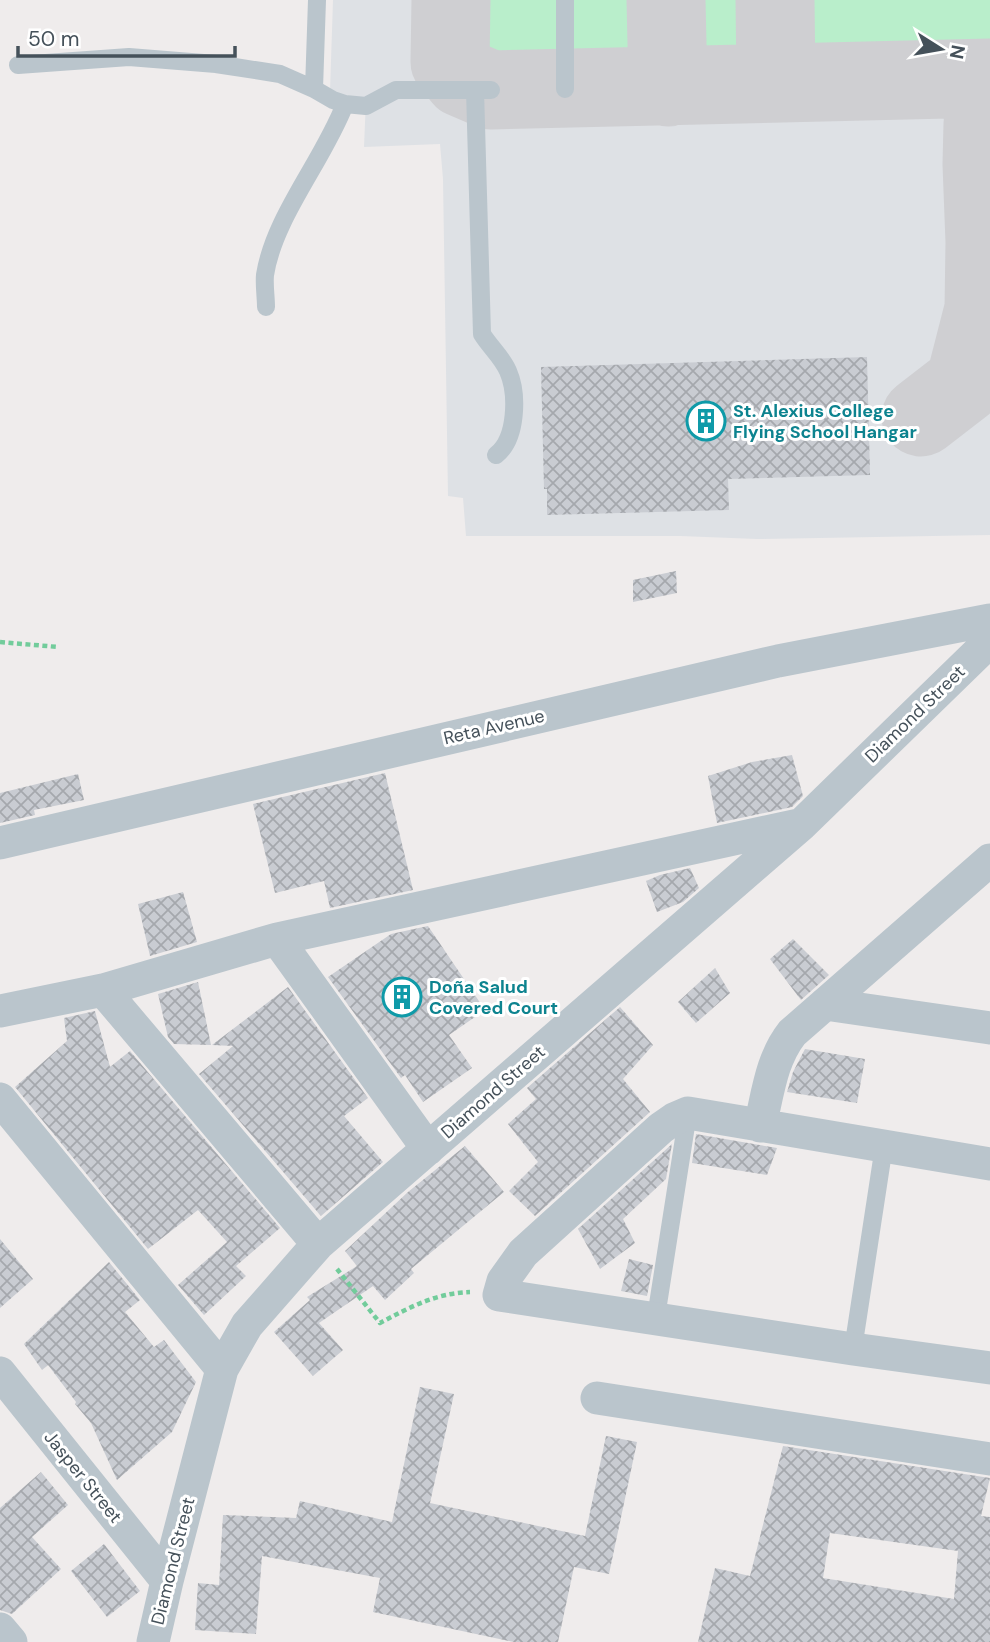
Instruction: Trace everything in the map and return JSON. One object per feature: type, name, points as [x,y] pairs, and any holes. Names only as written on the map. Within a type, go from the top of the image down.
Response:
[{"type":"street","name":"Reta Avenue","points":[[0,843],[779,661],[990,620]]},
{"type":"street","name":"Diamond Street","points":[[153,1642],[222,1369],[247,1325],[318,1244],[802,824],[990,641]]},
{"type":"street","points":[[0,1010],[103,990],[277,939],[802,824]]},
{"type":"street","points":[[760,1126],[773,1067],[780,1047],[792,1032],[990,860]]},
{"type":"street","points":[[277,939],[428,1149]]},
{"type":"street","points":[[103,990],[318,1244]]},
{"type":"street","points":[[825,1004],[990,1028]]},
{"type":"street","points":[[0,1099],[222,1369]]},
{"type":"street","points":[[990,1164],[688,1113],[661,1128],[523,1253],[503,1282],[499,1295],[990,1367]]},
{"type":"street","name":"Jasper Street","points":[[0,1373],[167,1581]]},
{"type":"street","points":[[597,1398],[990,1459]]},
{"type":"street","points":[[0,1629],[11,1642]]},
{"type":"lane","points":[[314,89],[317,0]]},
{"type":"lane","points":[[565,0],[565,89]]},
{"type":"lane","points":[[18,65],[129,57],[253,69],[280,74],[345,104],[366,106],[397,90],[483,90],[482,334],[504,363],[513,384],[511,429],[504,449],[496,456]]},
{"type":"lane","points":[[266,307],[265,276],[272,248],[287,214],[335,130],[345,104]]},
{"type":"lane","points":[[656,1317],[688,1113]]},
{"type":"lane","points":[[853,1349],[884,1146]]},
{"type":"path","points":[[0,642],[58,648]]},
{"type":"path","points":[[318,1244],[380,1323],[428,1298],[454,1292],[499,1295]]},
{"type":"shaded area","points":[[333,0],[990,0],[990,535],[757,539],[680,536],[466,536],[463,498],[448,496],[443,179],[440,144],[364,147],[366,99],[330,92]]},
{"type":"green space","points":[[462,0],[655,0],[657,60],[480,63],[472,58],[464,44],[461,27]]},
{"type":"green space","points":[[672,0],[761,0],[761,58],[674,60]]},
{"type":"green space","points":[[784,0],[990,0],[990,56],[784,59]]},
{"type":"building","name":"St. Alexius College Flying School Hangar","points":[[867,357],[870,475],[728,479],[729,510],[547,515],[541,367]]},
{"type":"building","points":[[676,571],[677,593],[633,602],[633,580]]},
{"type":"building","points":[[792,755],[803,796],[792,807],[717,823],[708,776],[752,762]]},
{"type":"building","points":[[385,773],[413,890],[330,908],[324,881],[275,893],[253,804]]},
{"type":"building","points":[[78,774],[84,800],[34,810],[35,815],[0,823],[0,793]]},
{"type":"building","points":[[690,868],[699,888],[683,902],[657,912],[646,881]]},
{"type":"building","points":[[183,892],[197,942],[150,956],[138,904]]},
{"type":"building","name":"Doña Salud Covered Court","points":[[428,926],[485,1010],[449,1035],[472,1068],[423,1102],[405,1075],[401,1078],[328,977],[391,934]]},
{"type":"building","points":[[793,939],[829,975],[801,1000],[770,959]]},
{"type":"building","points":[[715,968],[730,993],[696,1023],[678,1002]]},
{"type":"building","points":[[198,982],[211,1045],[174,1044],[168,1037],[158,994]]},
{"type":"building","points":[[288,987],[368,1098],[344,1116],[383,1162],[321,1216],[199,1074],[233,1046],[212,1045]]},
{"type":"building","points":[[620,1007],[653,1045],[623,1079],[650,1112],[535,1216],[509,1191],[538,1162],[508,1124],[536,1099],[527,1088]]},
{"type":"building","points":[[95,1011],[110,1067],[130,1051],[280,1228],[236,1266],[246,1276],[204,1315],[178,1285],[227,1242],[198,1210],[148,1249],[15,1087],[67,1041],[64,1018]]},
{"type":"building","points":[[805,1049],[865,1059],[857,1103],[787,1092],[793,1072]]},
{"type":"building","points":[[696,1134],[777,1148],[767,1175],[692,1163]]},
{"type":"building","points":[[672,1144],[666,1179],[623,1219],[635,1243],[600,1269],[578,1229]]},
{"type":"building","points":[[465,1146],[504,1192],[411,1269],[414,1273],[385,1300],[373,1286],[319,1323],[343,1350],[313,1376],[274,1332],[310,1300],[307,1297],[357,1266],[345,1251],[408,1192]]},
{"type":"building","points":[[0,1239],[33,1279],[0,1308]]},
{"type":"building","points":[[629,1259],[653,1265],[647,1296],[621,1291]]},
{"type":"building","points":[[109,1262],[140,1300],[125,1312],[154,1347],[164,1340],[196,1382],[172,1432],[117,1480],[91,1423],[48,1365],[42,1370],[24,1344]]},
{"type":"building","points":[[420,1387],[454,1394],[430,1503],[585,1536],[606,1436],[637,1442],[609,1574],[574,1567],[558,1642],[514,1642],[373,1612],[380,1578],[262,1556],[256,1634],[195,1630],[198,1583],[219,1585],[223,1515],[296,1518],[300,1501],[392,1522]]},
{"type":"building","points":[[783,1446],[990,1478],[981,1516],[990,1517],[990,1642],[698,1642],[715,1568],[750,1576]],"holes":[[[830,1533],[958,1551],[954,1599],[823,1578]]]},
{"type":"building","points":[[41,1472],[68,1505],[32,1537],[61,1569],[12,1614],[0,1610],[0,1508]]},
{"type":"building","points":[[104,1544],[140,1591],[107,1617],[71,1571]]},
{"type":"taxiway","points":[[451,0],[450,62],[463,78],[491,90],[990,78]]},
{"type":"taxiway","points":[[666,0],[668,87]]},
{"type":"taxiway","points":[[775,0],[776,81]]},
{"type":"taxiway","points":[[921,417],[965,383],[984,309],[983,124],[990,94]]},
{"type":"place","name":"St. Alexius College Flying School Hangar","points":[[706,421]]},
{"type":"place","name":"Doña Salud Covered Court","points":[[402,997]]}]
